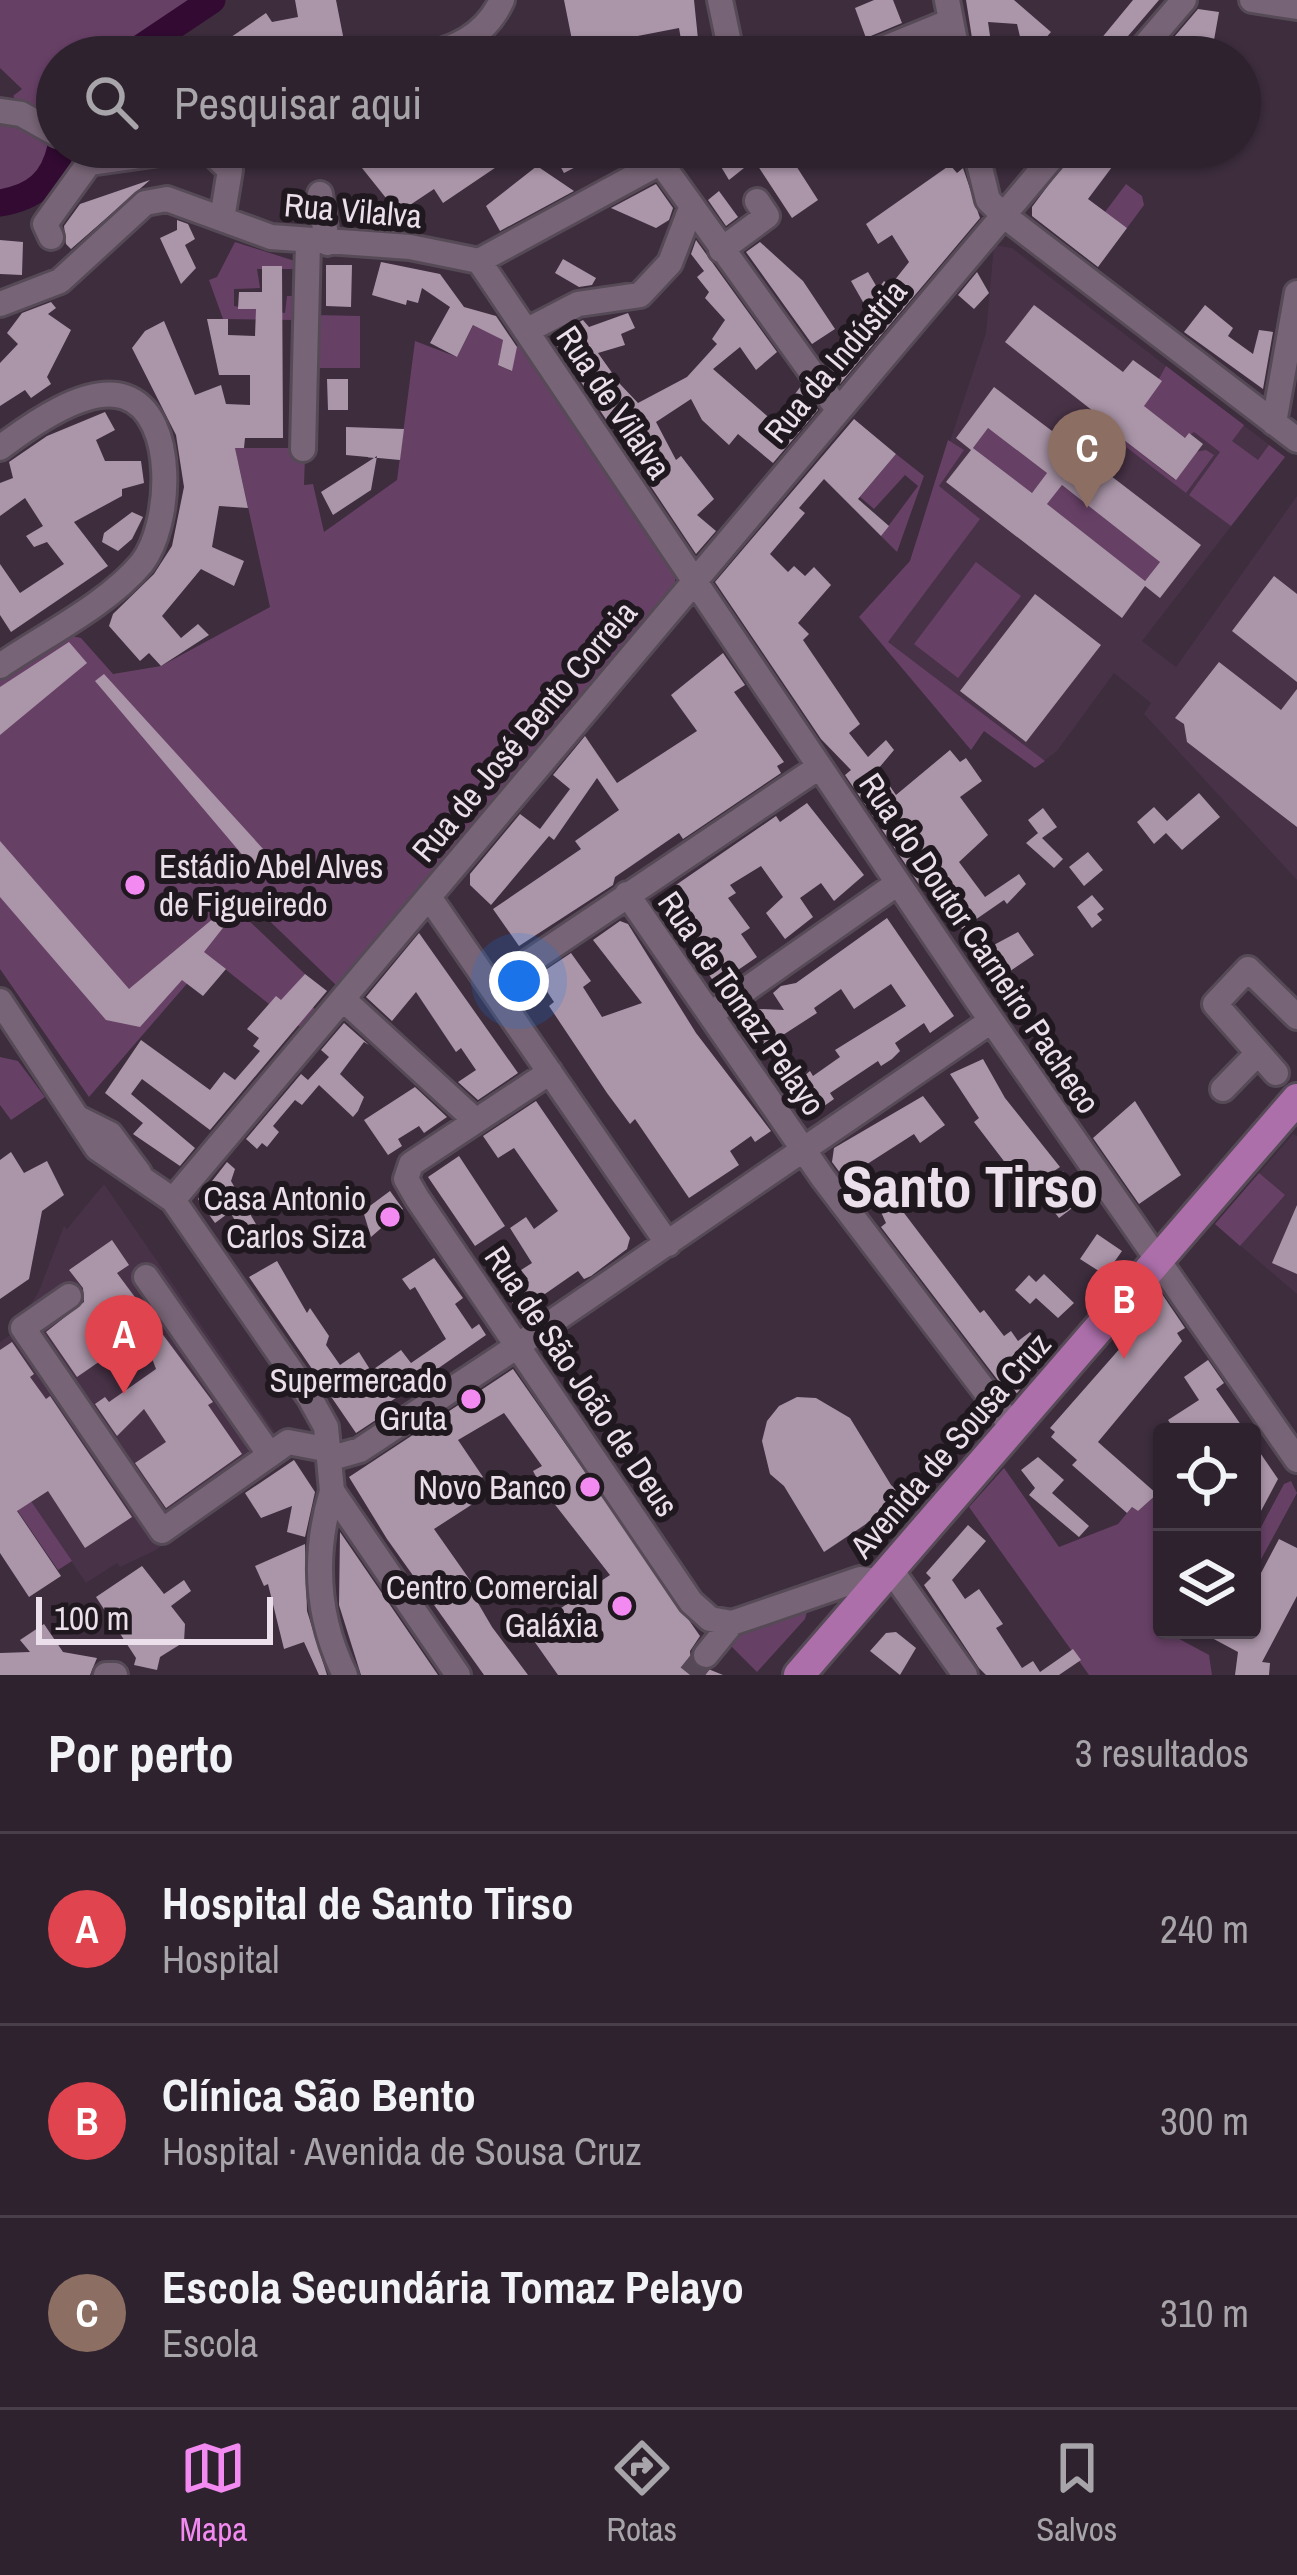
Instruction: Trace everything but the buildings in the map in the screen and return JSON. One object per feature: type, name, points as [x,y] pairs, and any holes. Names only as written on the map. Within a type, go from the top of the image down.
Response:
[{"type":"main road","name":"Avenida de Sousa Cruz","points":[[799,1675],[1297,1099]]},
{"type":"street","points":[[470,36],[488,22],[502,0]]},
{"type":"street","points":[[720,0],[728,36]]},
{"type":"street","points":[[1153,36],[1184,0]]},
{"type":"street","points":[[1252,0],[1297,7]]},
{"type":"street","points":[[901,36],[949,10]]},
{"type":"street","points":[[0,111],[36,122]]},
{"type":"street","points":[[51,237],[45,224],[75,168]]},
{"type":"street","points":[[222,219],[229,168]]},
{"type":"street","points":[[479,261],[653,168]]},
{"type":"street","points":[[664,168],[837,408]]},
{"type":"street","points":[[979,168],[988,200],[1003,215],[1297,440]]},
{"type":"street","name":"Rua da Indústria","points":[[694,580],[1043,168]]},
{"type":"street","points":[[980,173],[1005,186],[1028,186]]},
{"type":"street","points":[[303,449],[320,194]]},
{"type":"street","points":[[721,250],[767,216],[758,201]]},
{"type":"street","name":"Rua Vilalva","points":[[0,304],[60,281],[145,203],[186,202],[271,237],[410,247],[479,261]]},
{"type":"street","points":[[526,331],[578,304],[640,296],[670,262],[691,208]]},
{"type":"street","name":"Rua de Vilalva","points":[[479,261],[694,580]]},
{"type":"street","points":[[1274,422],[1296,304]]},
{"type":"street","points":[[0,448],[80,402],[111,394],[128,398],[148,413],[164,472],[163,516],[153,544],[129,576],[1,664]]},
{"type":"street","name":"Rua do Doutor Carneiro Pacheco","points":[[694,580],[991,1022],[1297,1460]]},
{"type":"street","name":"Rua de José Bento Correia","points":[[173,1200],[694,580]]},
{"type":"street","points":[[493,986],[819,767]]},
{"type":"street","points":[[711,1014],[898,883]]},
{"type":"street","name":"Rua de Tomaz Pelayo","points":[[627,894],[803,1150],[1012,1425]]},
{"type":"street","points":[[429,897],[668,1244]]},
{"type":"street","points":[[1276,1073],[1215,1004],[1248,970],[1297,1017]]},
{"type":"street","points":[[343,999],[476,1121]]},
{"type":"street","points":[[0,1001],[9,1032],[74,1117],[98,1148],[133,1174],[128,1188],[139,1199],[156,1205],[173,1200],[326,1427],[332,1491],[317,1582],[329,1643],[345,1675]]},
{"type":"street","points":[[69,1296],[23,1328],[161,1531],[288,1442],[331,1454],[360,1450],[991,1022]]},
{"type":"street","points":[[1222,1089],[1258,1053]]},
{"type":"street","name":"Rua de São João de Deus","points":[[550,1072],[411,1164],[406,1179],[691,1602],[710,1618],[732,1623]]},
{"type":"street","points":[[146,1277],[270,1455]]},
{"type":"street","points":[[332,1491],[458,1675]]},
{"type":"street","points":[[706,1655],[732,1623],[860,1579],[886,1575],[965,1675]]},
{"type":"shaded area","points":[[0,0],[203,0],[152,36],[36,36],[36,116],[22,108],[13,96],[22,89],[0,68]]},
{"type":"shaded area","points":[[12,120],[36,134],[36,168],[50,168],[38,184],[0,199],[0,121]]},
{"type":"shaded area","points":[[1126,184],[1142,196],[1144,205],[1127,228],[1105,212]]},
{"type":"shaded area","points":[[235,242],[295,261],[295,269],[257,269],[260,288],[234,289],[234,306],[285,313],[287,296],[295,296],[295,320],[223,319],[209,280],[217,277]]},
{"type":"shaded area","points":[[994,245],[1012,248],[1285,457],[1142,641],[1176,667],[1297,496],[1297,880],[1144,714],[1151,703],[1114,673],[1057,751],[1035,768],[984,731],[971,750],[859,617],[910,561],[986,333]]},
{"type":"shaded area","points":[[317,315],[360,316],[360,368],[316,368]]},
{"type":"shaded area","points":[[474,324],[503,340],[498,365],[511,371],[518,343],[675,576],[675,588],[337,986],[254,906],[244,916],[305,974],[293,988],[317,1011],[303,1029],[287,1017],[276,997],[269,1004],[210,957],[89,1097],[0,969],[0,680],[68,635],[81,638],[113,674],[161,666],[270,607],[235,448],[293,448],[305,457],[304,485],[313,484],[324,532],[397,480],[415,341],[457,357]]},
{"type":"shaded area","points":[[1166,366],[1244,425],[1232,441],[1258,460],[1269,445],[1285,457],[1231,526],[1189,495],[1220,452],[1194,432],[1185,438],[1144,406]]},
{"type":"shaded area","points":[[988,428],[1047,473],[1032,493],[973,448]]},
{"type":"shaded area","points":[[1120,437],[1175,480],[1196,452],[1206,450],[1214,455],[1186,493],[1117,440]]},
{"type":"shaded area","points":[[948,440],[964,450],[939,486],[980,519],[888,642],[1045,761],[1035,768],[984,731],[971,750],[859,617],[910,561]]},
{"type":"shaded area","points":[[896,454],[924,476],[897,552],[881,536],[918,486],[905,475],[874,509],[860,497]]},
{"type":"shaded area","points":[[1062,485],[1160,562],[1145,581],[1047,504]]},
{"type":"shaded area","points":[[976,562],[1021,596],[958,678],[914,644]]},
{"type":"shaded area","points":[[0,1057],[18,1061],[45,1097],[11,1120],[0,1105]]},
{"type":"shaded area","points":[[1293,1134],[1297,1136],[1297,1294],[1215,1224]]},
{"type":"shaded area","points":[[1259,1173],[1285,1195],[1240,1246],[1215,1224]]},
{"type":"shaded area","points":[[104,1184],[290,1454],[154,1551],[120,1567],[117,1563],[86,1583],[0,1456],[0,1342],[13,1333],[39,1291],[64,1226],[67,1229]]},
{"type":"shaded area","points":[[0,1456],[72,1561],[58,1570],[0,1485]]},
{"type":"shaded area","points":[[1004,1468],[1059,1547],[1118,1524],[1132,1507],[1138,1511],[1153,1498],[1153,1639],[1179,1639],[1209,1655],[1212,1675],[1089,1675],[969,1507]]},
{"type":"shaded area","points":[[1291,1481],[1297,1493],[1261,1559],[1261,1527],[1284,1484]]},
{"type":"shaded area","points":[[807,1612],[805,1619],[757,1672],[729,1644],[745,1629]]},
{"type":"waterway","points":[[158,36],[212,0]]},
{"type":"waterway","points":[[0,203],[41,186],[54,168]]},
{"type":"tunnel","points":[[690,1675],[706,1655]]},
{"type":"place","name":"Escola Secundária Tomaz Pelayo","points":[[1087,508]]},
{"type":"place","name":"Estádio Abel Alves de Figueiredo","points":[[135,885]]},
{"type":"place","name":"Casa Antonio Carlos Siza","points":[[390,1217]]},
{"type":"place","name":"Clínica São Bento","points":[[1124,1359]]},
{"type":"place","name":"Hospital de Santo Tirso","points":[[124,1394]]},
{"type":"place","name":"Supermercado Gruta","points":[[471,1399]]},
{"type":"place","name":"Novo Banco","points":[[590,1487]]},
{"type":"place","name":"Centro Comercial Galáxia","points":[[622,1606]]},
{"type":"district","name":"Santo Tirso","points":[[970,1187]]}]
